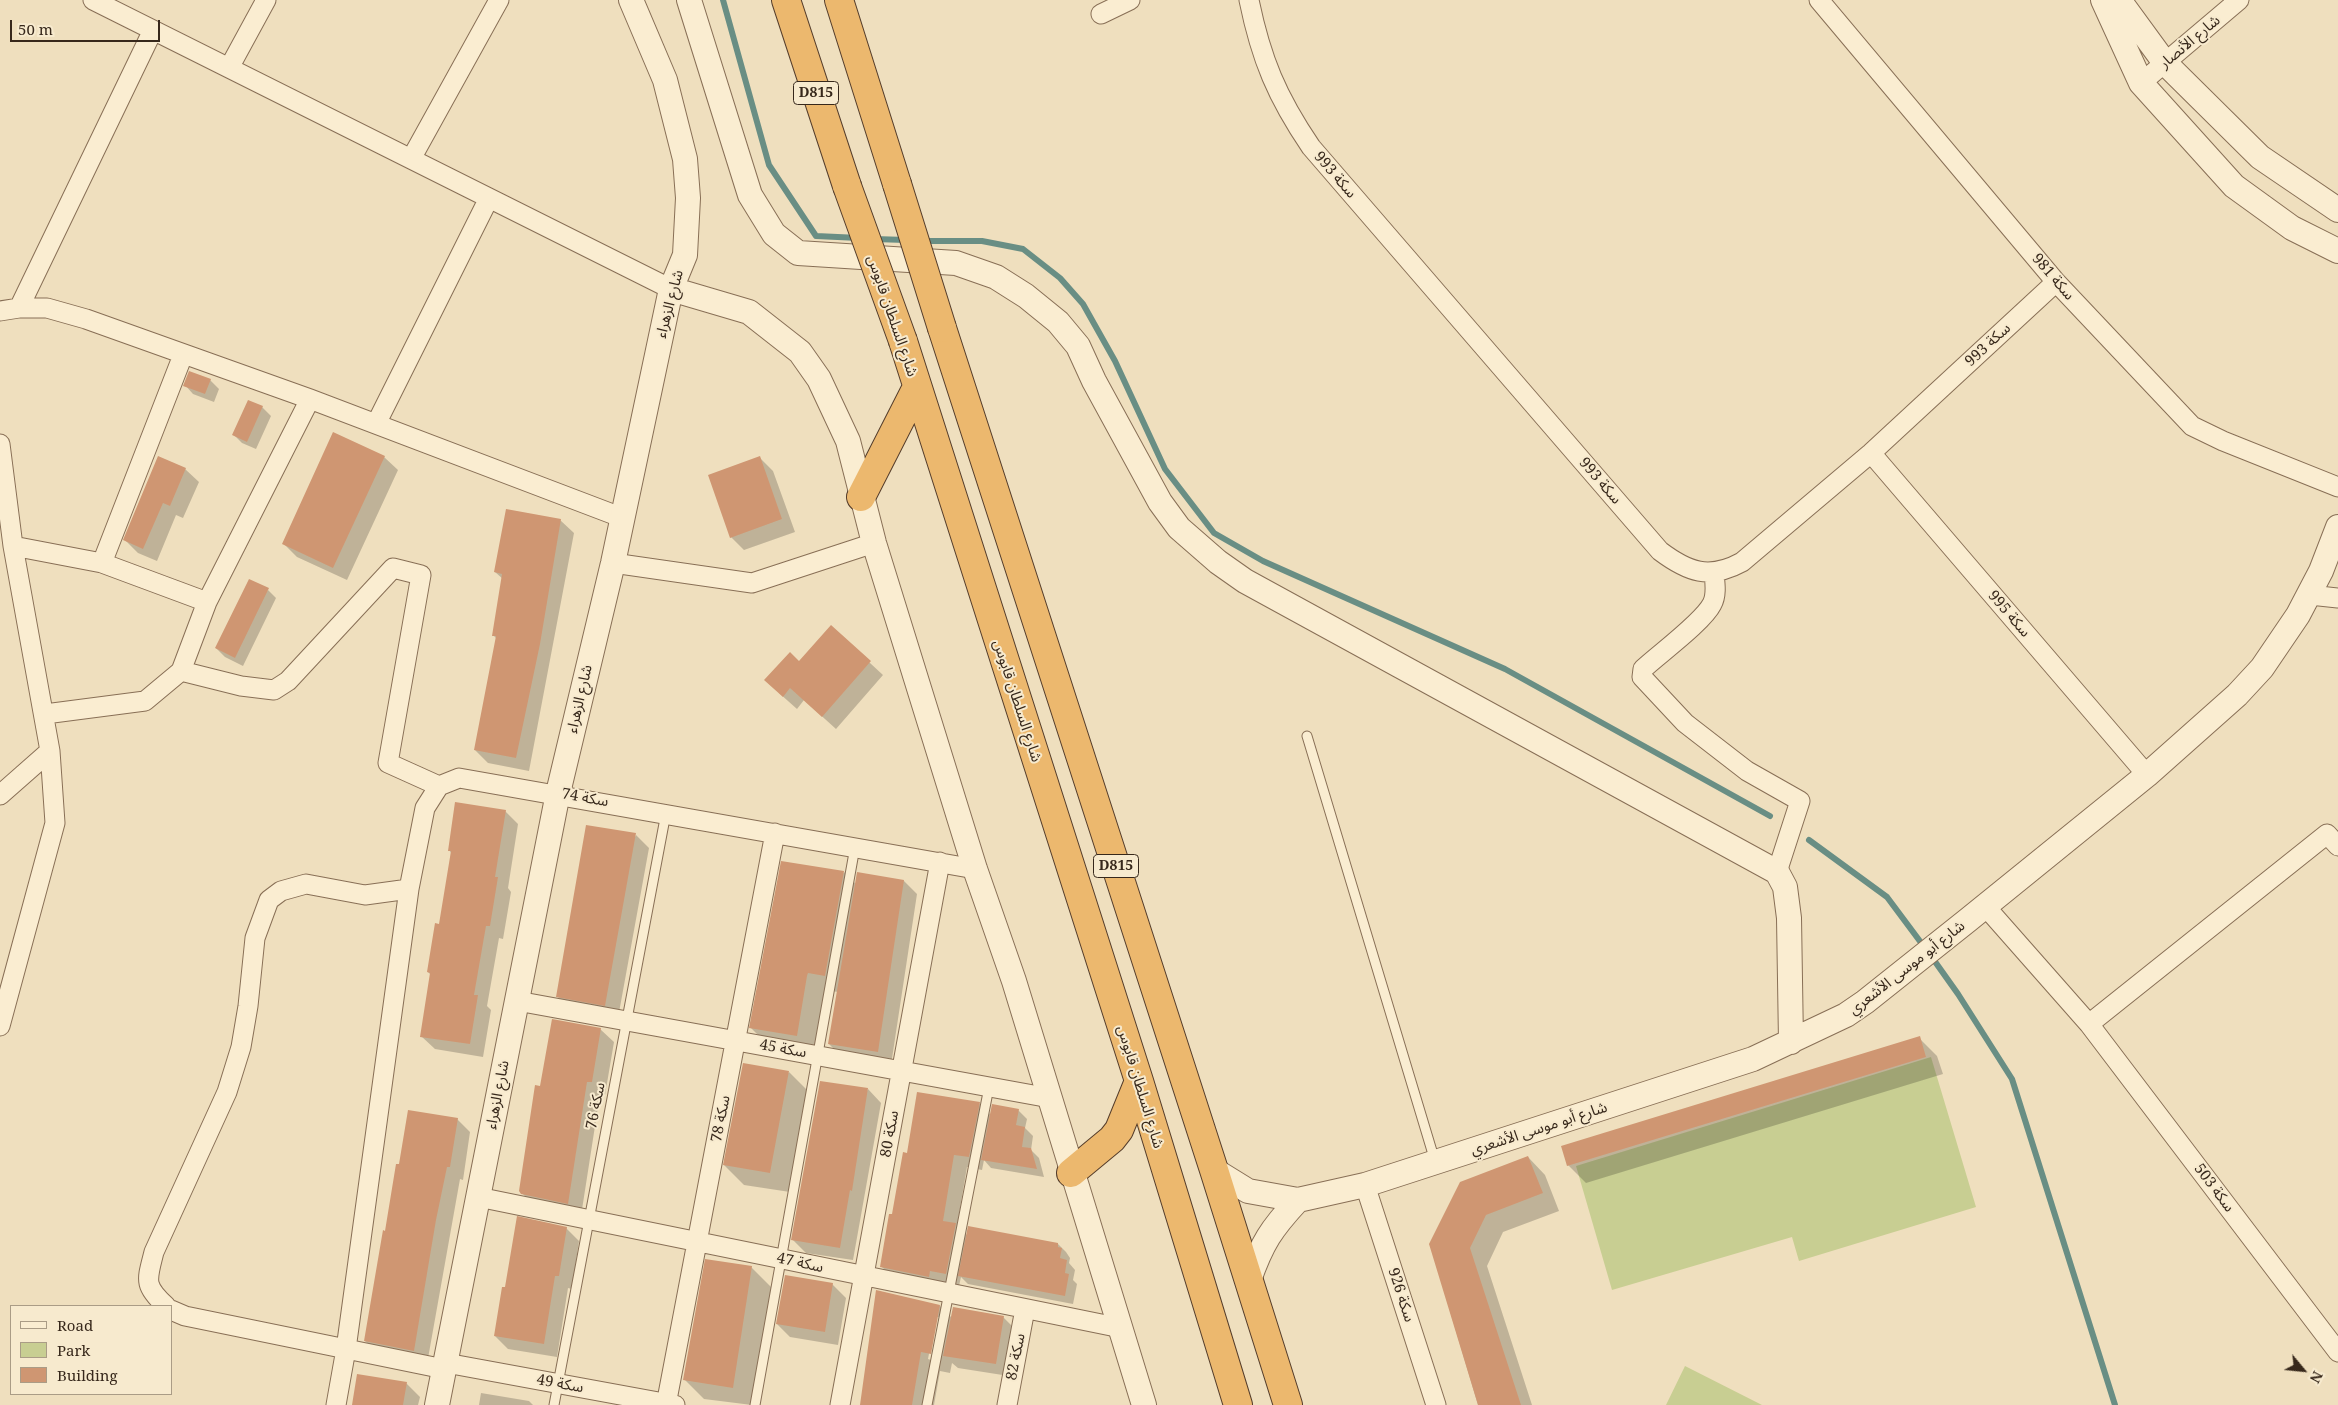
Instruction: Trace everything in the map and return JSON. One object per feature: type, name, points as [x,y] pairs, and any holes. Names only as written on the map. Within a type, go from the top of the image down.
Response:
[{"type":"highway","name":"شارع السلطان قابوس","points":[[786,0],[847,186],[903,341],[1139,1081],[1238,1405]]},
{"type":"highway","name":"D815","points":[[839,0],[942,328],[1288,1405]]},
{"type":"highway","points":[[861,497],[917,387]]},
{"type":"highway","points":[[1071,1173],[1112,1139],[1119,1130],[1139,1081]]},
{"type":"street","points":[[93,0],[671,289],[749,312],[800,352],[819,379],[848,441],[874,543],[975,869],[1014,981],[1071,1173],[1144,1405]]},
{"type":"street","points":[[229,68],[266,0]]},
{"type":"street","points":[[411,159],[498,0]]},
{"type":"street","name":"شارع الزهراء","points":[[437,1405],[558,793],[613,563],[671,289],[685,255],[688,198],[686,159],[665,80],[631,0]]},
{"type":"street","points":[[689,0],[750,195],[774,234],[798,253],[956,264],[996,277],[1026,296],[1058,322],[1078,346],[1094,381],[1160,502],[1179,528],[1218,562],[1245,581],[1777,872],[1785,887],[1789,918],[1791,1042]]},
{"type":"street","points":[[1100,14],[1130,0]]},
{"type":"street","name":"سكة 993","points":[[1249,0],[1256,37],[1272,82],[1288,114],[1311,147],[1660,551],[1678,565],[1692,570],[1714,574],[1728,570],[1742,562],[1871,453],[2056,282]]},
{"type":"street","name":"سكة 981","points":[[1819,0],[2056,282],[2192,426],[2223,441],[2338,487]]},
{"type":"street","points":[[2103,0],[2141,83],[2234,186],[2292,228],[2338,252]]},
{"type":"street","points":[[2119,0],[2165,63],[2260,157],[2338,210]]},
{"type":"street","name":"شارع الأنصار","points":[[2141,83],[2239,0]]},
{"type":"street","points":[[19,308],[153,30]]},
{"type":"street","points":[[376,424],[490,198]]},
{"type":"street","points":[[0,311],[19,308],[47,308],[86,319],[310,399],[623,518]]},
{"type":"street","points":[[102,563],[183,355]]},
{"type":"street","points":[[45,714],[145,701],[181,671],[207,602],[310,399]]},
{"type":"street","points":[[0,444],[13,546],[45,714],[50,751],[55,823],[0,1026]]},
{"type":"street","name":"سكة 995","points":[[1871,453],[2146,775]]},
{"type":"street","name":"شارع أبو موسى الأشعري","points":[[1214,1170],[1248,1191],[1298,1200],[1365,1185],[1753,1059],[1846,1015],[1865,1002],[2146,775],[2237,694],[2262,668],[2279,645],[2310,595],[2338,527]]},
{"type":"street","points":[[613,563],[752,583],[874,543]]},
{"type":"street","points":[[13,546],[102,563],[207,602]]},
{"type":"street","points":[[181,671],[241,686],[274,690],[288,681],[392,568],[421,575],[388,763],[439,786],[425,808],[409,889],[346,1349],[336,1405]]},
{"type":"street","points":[[1714,574],[1715,590],[1712,604],[1702,616],[1642,669],[1642,677],[1685,723],[1747,771],[1800,801],[1777,872]]},
{"type":"street","points":[[2310,595],[2338,598]]},
{"type":"street","points":[[0,795],[50,751]]},
{"type":"street","name":"سكة 74","points":[[439,786],[460,778],[558,793],[975,869]]},
{"type":"street","name":"سكة 78","points":[[669,1405],[697,1242],[775,833]]},
{"type":"street","points":[[2089,1024],[2327,834],[2338,846]]},
{"type":"street","name":"سكة 80","points":[[840,1405],[940,862]]},
{"type":"street","points":[[165,1305],[153,1295],[147,1280],[154,1252],[227,1092],[236,1066],[248,1006],[255,938],[269,900],[281,891],[293,886],[306,884],[365,895],[409,889]]},
{"type":"street","name":"سكة 503","points":[[1976,913],[2089,1024],[2338,1352]]},
{"type":"street","name":"سكة 45","points":[[517,1001],[1050,1098]]},
{"type":"street","name":"سكة 926","points":[[1365,1185],[1436,1405]]},
{"type":"street","name":"سكة 47","points":[[478,1197],[1121,1328]]},
{"type":"street","points":[[1249,1280],[1259,1252],[1273,1227],[1298,1200]]},
{"type":"street","name":"سكة 82","points":[[1007,1405],[1025,1309]]},
{"type":"street","name":"سكة 49","points":[[172,1310],[185,1316],[346,1349],[558,1383],[669,1405]]},
{"type":"lane","points":[[1307,736],[1436,1162]]},
{"type":"lane","name":"سكة 76","points":[[554,1405],[666,813]]},
{"type":"lane","points":[[755,1405],[855,847]]},
{"type":"lane","points":[[927,1405],[989,1087]]},
{"type":"green space","points":[[1931,1057],[1976,1207],[1799,1261],[1792,1237],[1612,1290],[1576,1166]]},
{"type":"green space","points":[[1685,1366],[1762,1405],[1666,1405]]},
{"type":"building","points":[[189,371],[211,379],[205,394],[183,386]]},
{"type":"building","points":[[248,400],[263,406],[247,442],[232,435]]},
{"type":"building","points":[[333,432],[385,456],[333,568],[282,544]]},
{"type":"building","points":[[158,456],[186,468],[170,506],[163,503],[143,549],[123,540]]},
{"type":"building","points":[[760,456],[782,519],[730,538],[708,475]]},
{"type":"building","points":[[506,509],[561,519],[540,644],[516,758],[474,750],[496,636],[492,636],[502,574],[494,572]]},
{"type":"building","points":[[249,579],[269,588],[235,658],[215,648]]},
{"type":"building","points":[[831,625],[871,661],[822,717],[790,688],[783,697],[764,680],[790,652],[799,661]]},
{"type":"building","points":[[455,802],[506,810],[495,877],[498,877],[490,926],[486,926],[474,995],[478,995],[470,1044],[420,1037],[430,973],[427,972],[435,923],[439,924],[451,851],[448,851]]},
{"type":"building","points":[[586,825],[636,833],[605,1006],[556,997]]},
{"type":"building","points":[[781,861],[844,871],[825,976],[808,973],[797,1036],[749,1028]]},
{"type":"building","points":[[857,872],[904,880],[878,1052],[828,1044]]},
{"type":"building","points":[[552,1019],[601,1028],[592,1082],[587,1082],[568,1204],[521,1194],[519,1191],[535,1085],[540,1086]]},
{"type":"building","points":[[1920,1036],[1926,1057],[1567,1166],[1561,1146]]},
{"type":"building","points":[[743,1063],[789,1071],[770,1173],[723,1165]]},
{"type":"building","points":[[820,1081],[868,1088],[852,1191],[850,1190],[840,1248],[791,1240]]},
{"type":"building","points":[[917,1092],[980,1102],[969,1157],[954,1155],[943,1221],[956,1223],[946,1274],[930,1271],[929,1277],[880,1267],[889,1214],[892,1214],[903,1152],[907,1153]]},
{"type":"building","points":[[992,1104],[1019,1109],[1016,1125],[1025,1127],[1022,1147],[1031,1148],[1037,1169],[981,1160]]},
{"type":"building","points":[[408,1110],[458,1118],[450,1167],[447,1167],[436,1220],[414,1351],[364,1341],[383,1230],[385,1231],[396,1164],[399,1164]]},
{"type":"building","points":[[1528,1156],[1543,1193],[1486,1215],[1470,1248],[1521,1405],[1478,1405],[1429,1244],[1460,1182]]},
{"type":"building","points":[[517,1216],[567,1227],[559,1276],[555,1276],[544,1344],[494,1336],[502,1287],[505,1287]]},
{"type":"building","points":[[968,1226],[1058,1243],[1058,1247],[1062,1248],[1060,1258],[1067,1260],[1065,1273],[1069,1274],[1065,1296],[958,1276]]},
{"type":"building","points":[[705,1259],[752,1266],[733,1388],[683,1380]]},
{"type":"building","points":[[785,1275],[833,1283],[825,1332],[776,1324]]},
{"type":"building","points":[[876,1290],[940,1305],[931,1354],[921,1352],[912,1405],[860,1405]]},
{"type":"building","points":[[953,1307],[1004,1316],[996,1364],[943,1356]]},
{"type":"building","points":[[357,1374],[407,1382],[403,1405],[352,1405]]},
{"type":"waterway","points":[[723,0],[769,165],[816,236],[859,238]]},
{"type":"waterway","points":[[874,239],[906,240]]},
{"type":"waterway","points":[[921,241],[982,241],[1023,249],[1060,278],[1083,304],[1115,361],[1165,469],[1214,533],[1263,561],[1505,669],[1770,816]]},
{"type":"waterway","points":[[1809,840],[1887,897],[1925,948]]},
{"type":"waterway","points":[[1931,956],[1958,994],[2012,1079],[2115,1405]]}]
